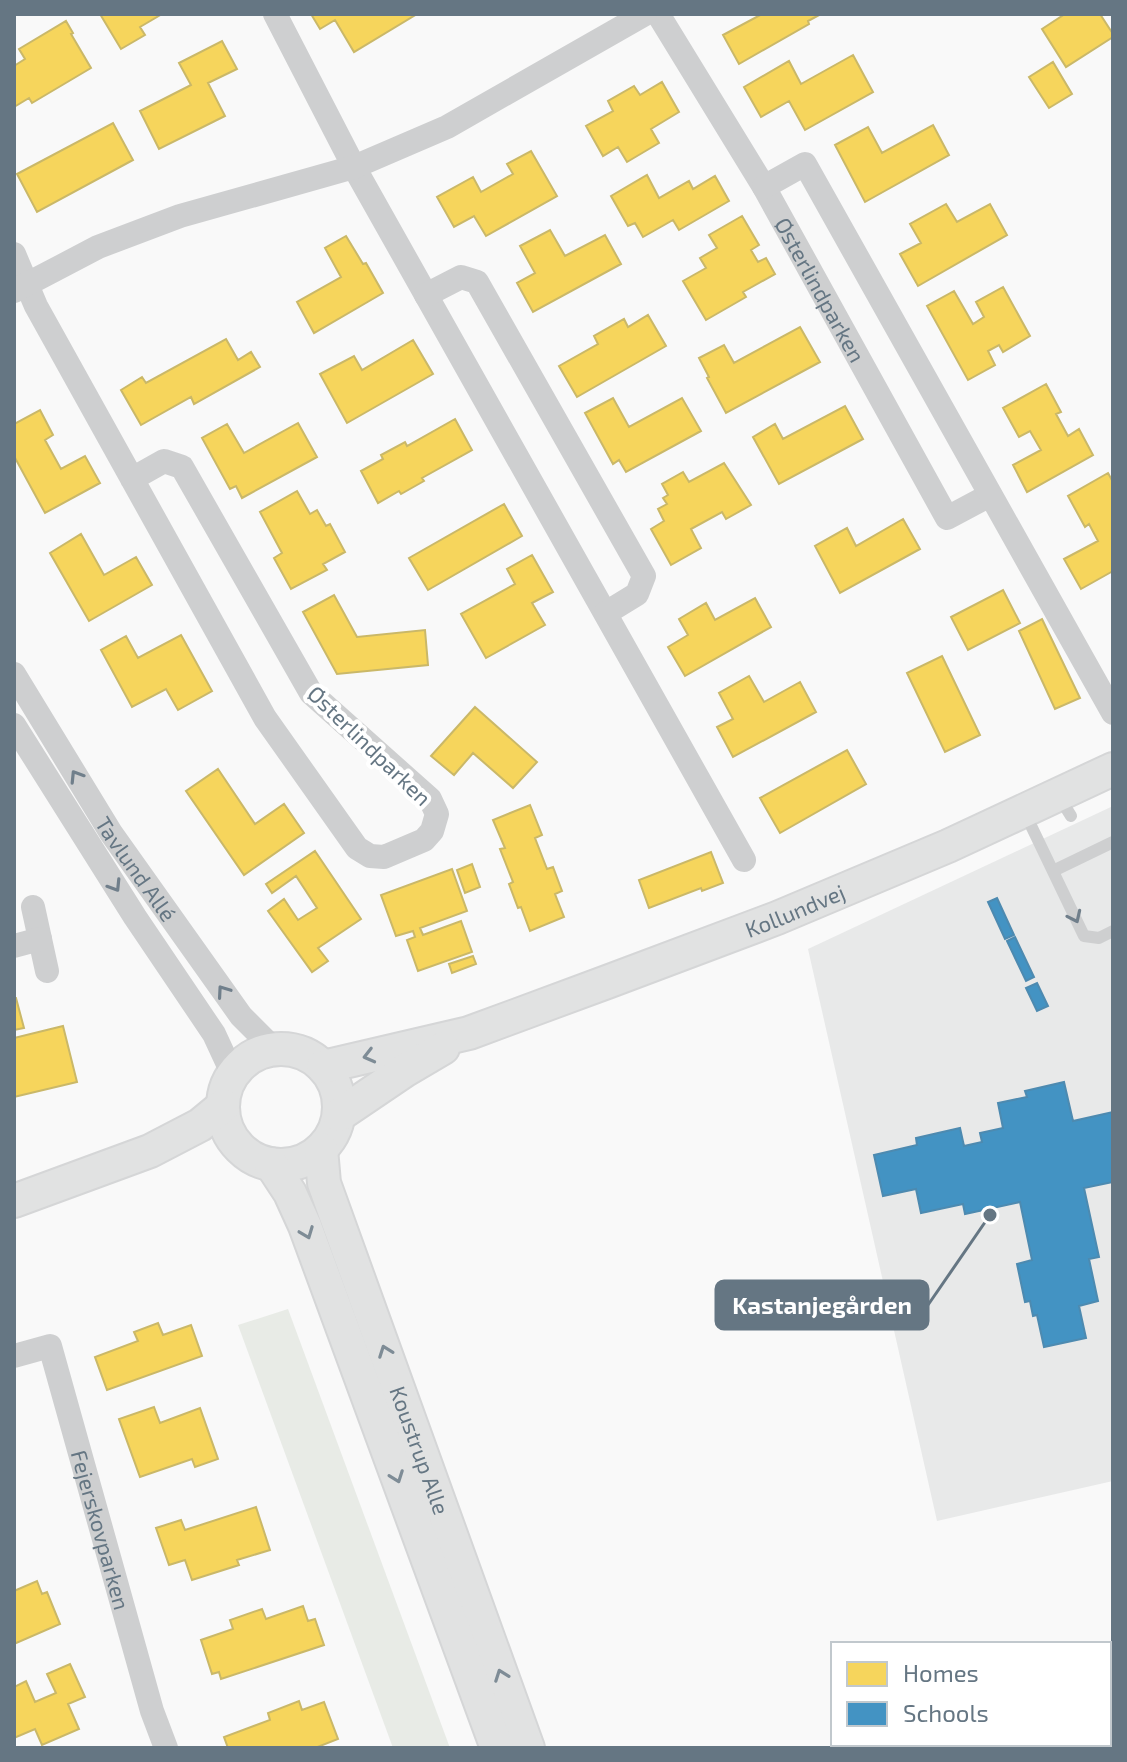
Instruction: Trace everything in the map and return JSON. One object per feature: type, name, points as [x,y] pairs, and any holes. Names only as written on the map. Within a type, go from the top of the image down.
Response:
[{"type":"street","points":[[275,14],[354,167],[744,860]]},
{"type":"street","points":[[20,288],[98,247],[180,216],[354,167],[447,127],[645,14]]},
{"type":"street","name":"Østerlindparken","points":[[658,14],[764,187],[947,518],[990,495]]},
{"type":"street","points":[[764,187],[805,164],[1113,713]]},
{"type":"street","name":"Østerlindparken","points":[[14,254],[20,288],[36,306],[132,479],[265,718],[357,848],[370,856],[384,857],[424,840],[432,831],[437,814],[430,799],[311,693],[182,467],[164,461],[132,479]]},
{"type":"street","points":[[426,295],[461,277],[477,282],[644,576],[637,594],[606,613]]},
{"type":"street","name":"Tavlund Allé","points":[[17,687],[111,833],[241,1016],[274,1049]]},
{"type":"street","name":"Tavlund Allé","points":[[14,725],[135,917],[214,1034],[233,1075]]},
{"type":"street","name":"Kollundvej","points":[[323,1067],[469,1033],[777,918],[1024,811],[1064,806],[1113,769]]},
{"type":"street","points":[[33,907],[47,971]]},
{"type":"street","points":[[14,946],[40,939]]},
{"type":"street","name":"Kollundvej","points":[[339,1115],[404,1071],[469,1033]]},
{"type":"street","points":[[274,1049],[301,1052],[323,1067],[333,1081],[339,1115],[333,1133],[321,1149],[289,1165],[271,1164],[253,1158],[238,1146],[227,1128],[223,1106],[233,1075],[244,1062],[274,1049]]},
{"type":"street","points":[[14,1201],[150,1151],[200,1125],[223,1106]]},
{"type":"street","points":[[150,1151],[238,1146]]},
{"type":"street","name":"Koustrup Alle","points":[[321,1149],[324,1183],[528,1748]]},
{"type":"street","name":"Koustrup Alle","points":[[271,1164],[290,1193],[305,1226],[497,1748]]},
{"type":"street","name":"Fejerskovparken","points":[[14,1356],[50,1346],[147,1695],[166,1748]]},
{"type":"lane","points":[[1024,811],[1084,936],[1099,938],[1113,931]]},
{"type":"lane","points":[[1053,871],[1113,842]]},
{"type":"shaded area","points":[[1113,806],[1113,1481],[937,1521],[808,949]]},
{"type":"shaded area","points":[[288,1309],[450,1748],[393,1748],[238,1325]]},
{"type":"building: Homes","points":[[100,14],[162,14],[140,27],[145,35],[121,49]]},
{"type":"building: Homes","points":[[311,14],[417,14],[354,52],[335,20],[320,29]]},
{"type":"building: Homes","points":[[762,14],[821,14],[739,64],[723,35]]},
{"type":"building: Homes","points":[[1065,14],[1100,14],[1113,37],[1066,67],[1042,29]]},
{"type":"building: Homes","points":[[66,21],[91,68],[32,103],[29,98],[14,107],[14,66],[25,59],[19,49]]},
{"type":"building: Homes","points":[[222,41],[237,69],[208,83],[225,116],[159,149],[140,111],[191,85],[179,63]]},
{"type":"building: Homes","points":[[853,55],[873,92],[805,130],[789,101],[761,117],[744,87],[789,61],[801,84]]},
{"type":"building: Homes","points":[[1053,62],[1072,94],[1049,108],[1029,77]]},
{"type":"building: Homes","points":[[662,82],[679,112],[651,129],[659,143],[627,162],[618,147],[603,156],[586,126],[613,111],[608,101],[634,86],[640,95]]},
{"type":"building: Homes","points":[[113,123],[133,160],[37,212],[17,174]]},
{"type":"building: Homes","points":[[933,125],[949,155],[865,202],[835,145],[868,127],[882,153]]},
{"type":"building: Homes","points":[[531,151],[557,196],[486,236],[474,216],[454,227],[437,197],[473,177],[481,192],[513,174],[507,164]]},
{"type":"building: Homes","points":[[647,175],[659,198],[689,181],[693,189],[715,176],[729,201],[679,230],[673,220],[643,237],[635,223],[628,226],[611,196]]},
{"type":"building: Homes","points":[[946,204],[957,222],[990,204],[1007,235],[918,286],[900,254],[921,243],[910,224]]},
{"type":"building: Homes","points":[[742,216],[759,245],[751,250],[758,262],[766,258],[775,274],[743,292],[746,297],[706,320],[683,281],[706,268],[700,258],[717,248],[709,235]]},
{"type":"building: Homes","points":[[550,230],[565,256],[605,235],[621,264],[533,312],[517,283],[535,273],[520,246]]},
{"type":"building: Homes","points":[[346,236],[383,293],[314,333],[297,302],[341,277],[325,248]]},
{"type":"building: Homes","points":[[1003,287],[1030,336],[1003,352],[999,345],[988,351],[995,365],[968,380],[927,306],[954,291],[973,324],[984,317],[976,302]]},
{"type":"building: Homes","points":[[648,315],[666,346],[577,397],[559,366],[598,344],[594,336],[624,319],[628,327]]},
{"type":"building: Homes","points":[[800,327],[820,362],[726,413],[699,358],[724,345],[734,363]]},
{"type":"building: Homes","points":[[226,339],[238,360],[251,352],[260,367],[194,404],[191,397],[141,425],[121,390],[142,377],[146,383]]},
{"type":"building: Homes","points":[[413,340],[433,374],[347,423],[320,374],[354,356],[362,370]]},
{"type":"building: Homes","points":[[1046,384],[1061,412],[1056,414],[1068,436],[1079,429],[1093,455],[1027,492],[1013,465],[1041,450],[1030,431],[1019,437],[1003,408]]},
{"type":"building: Homes","points":[[613,398],[629,427],[682,398],[701,431],[626,472],[619,460],[613,464],[585,413]]},
{"type":"building: Homes","points":[[845,406],[863,439],[779,484],[753,437],[775,424],[783,439]]},
{"type":"building: Homes","points":[[40,410],[53,435],[45,440],[61,469],[85,456],[100,483],[45,513],[14,456],[14,424]]},
{"type":"building: Homes","points":[[455,419],[472,450],[422,478],[424,481],[401,494],[399,491],[378,503],[361,471],[383,459],[381,455],[405,442],[407,446]]},
{"type":"building: Homes","points":[[298,423],[317,457],[242,498],[236,486],[230,489],[202,438],[227,424],[244,453]]},
{"type":"building: Homes","points":[[724,463],[751,505],[726,519],[722,512],[691,529],[701,548],[671,565],[651,529],[664,521],[658,509],[667,504],[663,498],[668,495],[662,484],[683,472],[689,482]]},
{"type":"building: Homes","points":[[1108,473],[1113,482],[1113,571],[1081,589],[1064,559],[1098,541],[1089,524],[1085,527],[1068,496]]},
{"type":"building: Homes","points":[[297,491],[310,514],[317,510],[326,526],[330,524],[345,552],[323,564],[327,570],[291,589],[274,558],[282,553],[260,512]]},
{"type":"building: Homes","points":[[504,504],[522,536],[428,590],[409,558]]},
{"type":"building: Homes","points":[[903,519],[920,549],[840,593],[815,546],[847,528],[856,546]]},
{"type":"building: Homes","points":[[81,534],[104,575],[136,557],[152,585],[89,621],[50,553]]},
{"type":"building: Homes","points":[[532,555],[553,592],[532,603],[545,625],[486,658],[461,614],[515,584],[507,569]]},
{"type":"building: Homes","points":[[1003,590],[1020,623],[968,650],[951,617]]},
{"type":"building: Homes","points":[[334,595],[357,637],[425,630],[428,665],[337,674],[303,612]]},
{"type":"building: Homes","points":[[755,598],[771,627],[685,676],[668,647],[688,635],[679,619],[706,603],[715,620]]},
{"type":"building: Homes","points":[[1042,619],[1080,698],[1055,709],[1019,631]]},
{"type":"building: Homes","points":[[181,635],[212,691],[178,710],[166,689],[132,707],[101,650],[126,636],[138,658]]},
{"type":"building: Homes","points":[[942,656],[980,735],[945,752],[907,673]]},
{"type":"building: Homes","points":[[749,676],[764,702],[800,682],[816,712],[733,757],[717,727],[733,719],[719,693]]},
{"type":"building: Homes","points":[[475,707],[537,762],[513,788],[473,753],[454,775],[431,756]]},
{"type":"building: Homes","points":[[847,750],[866,784],[780,833],[760,798]]},
{"type":"building: Homes","points":[[218,769],[255,824],[284,804],[304,833],[244,875],[186,791]]},
{"type":"building: Homes","points":[[530,805],[542,835],[535,838],[547,869],[553,867],[562,891],[555,894],[564,917],[530,931],[509,884],[513,882],[500,849],[505,848],[493,820]]},
{"type":"building: Homes","points":[[315,851],[361,919],[318,948],[328,961],[312,972],[268,911],[284,899],[298,920],[317,908],[296,876],[272,893],[266,884]]},
{"type":"building: Homes","points":[[711,852],[723,883],[649,908],[639,880]]},
{"type":"building: Homes","points":[[472,864],[480,887],[465,893],[457,870]]},
{"type":"building: Homes","points":[[452,869],[467,911],[420,928],[423,935],[461,921],[472,952],[418,971],[407,940],[415,937],[413,931],[396,936],[381,895]]},
{"type":"building: Homes","points":[[473,956],[476,964],[452,973],[449,964]]},
{"type":"building: Homes","points":[[14,998],[24,1028],[14,1030]]},
{"type":"building: Homes","points":[[63,1026],[77,1082],[14,1097],[14,1038]]},
{"type":"building: Homes","points":[[158,1323],[163,1335],[191,1325],[202,1356],[107,1390],[95,1357],[138,1341],[134,1332]]},
{"type":"building: Homes","points":[[154,1407],[160,1423],[200,1408],[218,1459],[195,1467],[192,1459],[140,1477],[119,1419]]},
{"type":"building: Homes","points":[[256,1507],[270,1550],[237,1560],[239,1565],[192,1580],[185,1560],[169,1565],[156,1528],[181,1520],[185,1530]]},
{"type":"building: Homes","points":[[37,1581],[42,1594],[47,1592],[60,1624],[14,1644],[14,1591]]},
{"type":"building: Homes","points":[[303,1606],[308,1621],[315,1619],[324,1645],[221,1679],[219,1672],[212,1674],[201,1640],[233,1629],[230,1620],[262,1609],[266,1619]]},
{"type":"building: Homes","points":[[70,1664],[85,1697],[68,1704],[79,1729],[42,1745],[35,1729],[14,1738],[14,1687],[26,1681],[35,1702],[56,1693],[47,1674]]},
{"type":"building: Homes","points":[[299,1701],[302,1710],[324,1702],[338,1739],[315,1748],[228,1748],[224,1737],[270,1720],[268,1713]]},
{"type":"building: Schools","points":[[997,898],[1014,935],[1005,939],[988,902]]},
{"type":"building: Schools","points":[[1015,937],[1034,977],[1026,981],[1007,941]]},
{"type":"building: Schools","points":[[1037,983],[1048,1006],[1037,1011],[1026,988]]},
{"type":"building: Schools","points":[[1064,1082],[1073,1121],[1113,1112],[1113,1182],[1084,1188],[1099,1257],[1089,1259],[1098,1301],[1079,1306],[1086,1338],[1044,1347],[1037,1315],[1033,1316],[1030,1301],[1025,1302],[1017,1264],[1032,1260],[1020,1202],[965,1214],[963,1204],[921,1213],[916,1189],[883,1196],[874,1155],[917,1145],[916,1138],[960,1128],[964,1146],[982,1142],[980,1133],[1003,1128],[998,1103],[1027,1097],[1025,1091]]},
{"type":"place","name":"Kastanjegården","points":[[990,1215]]}]
